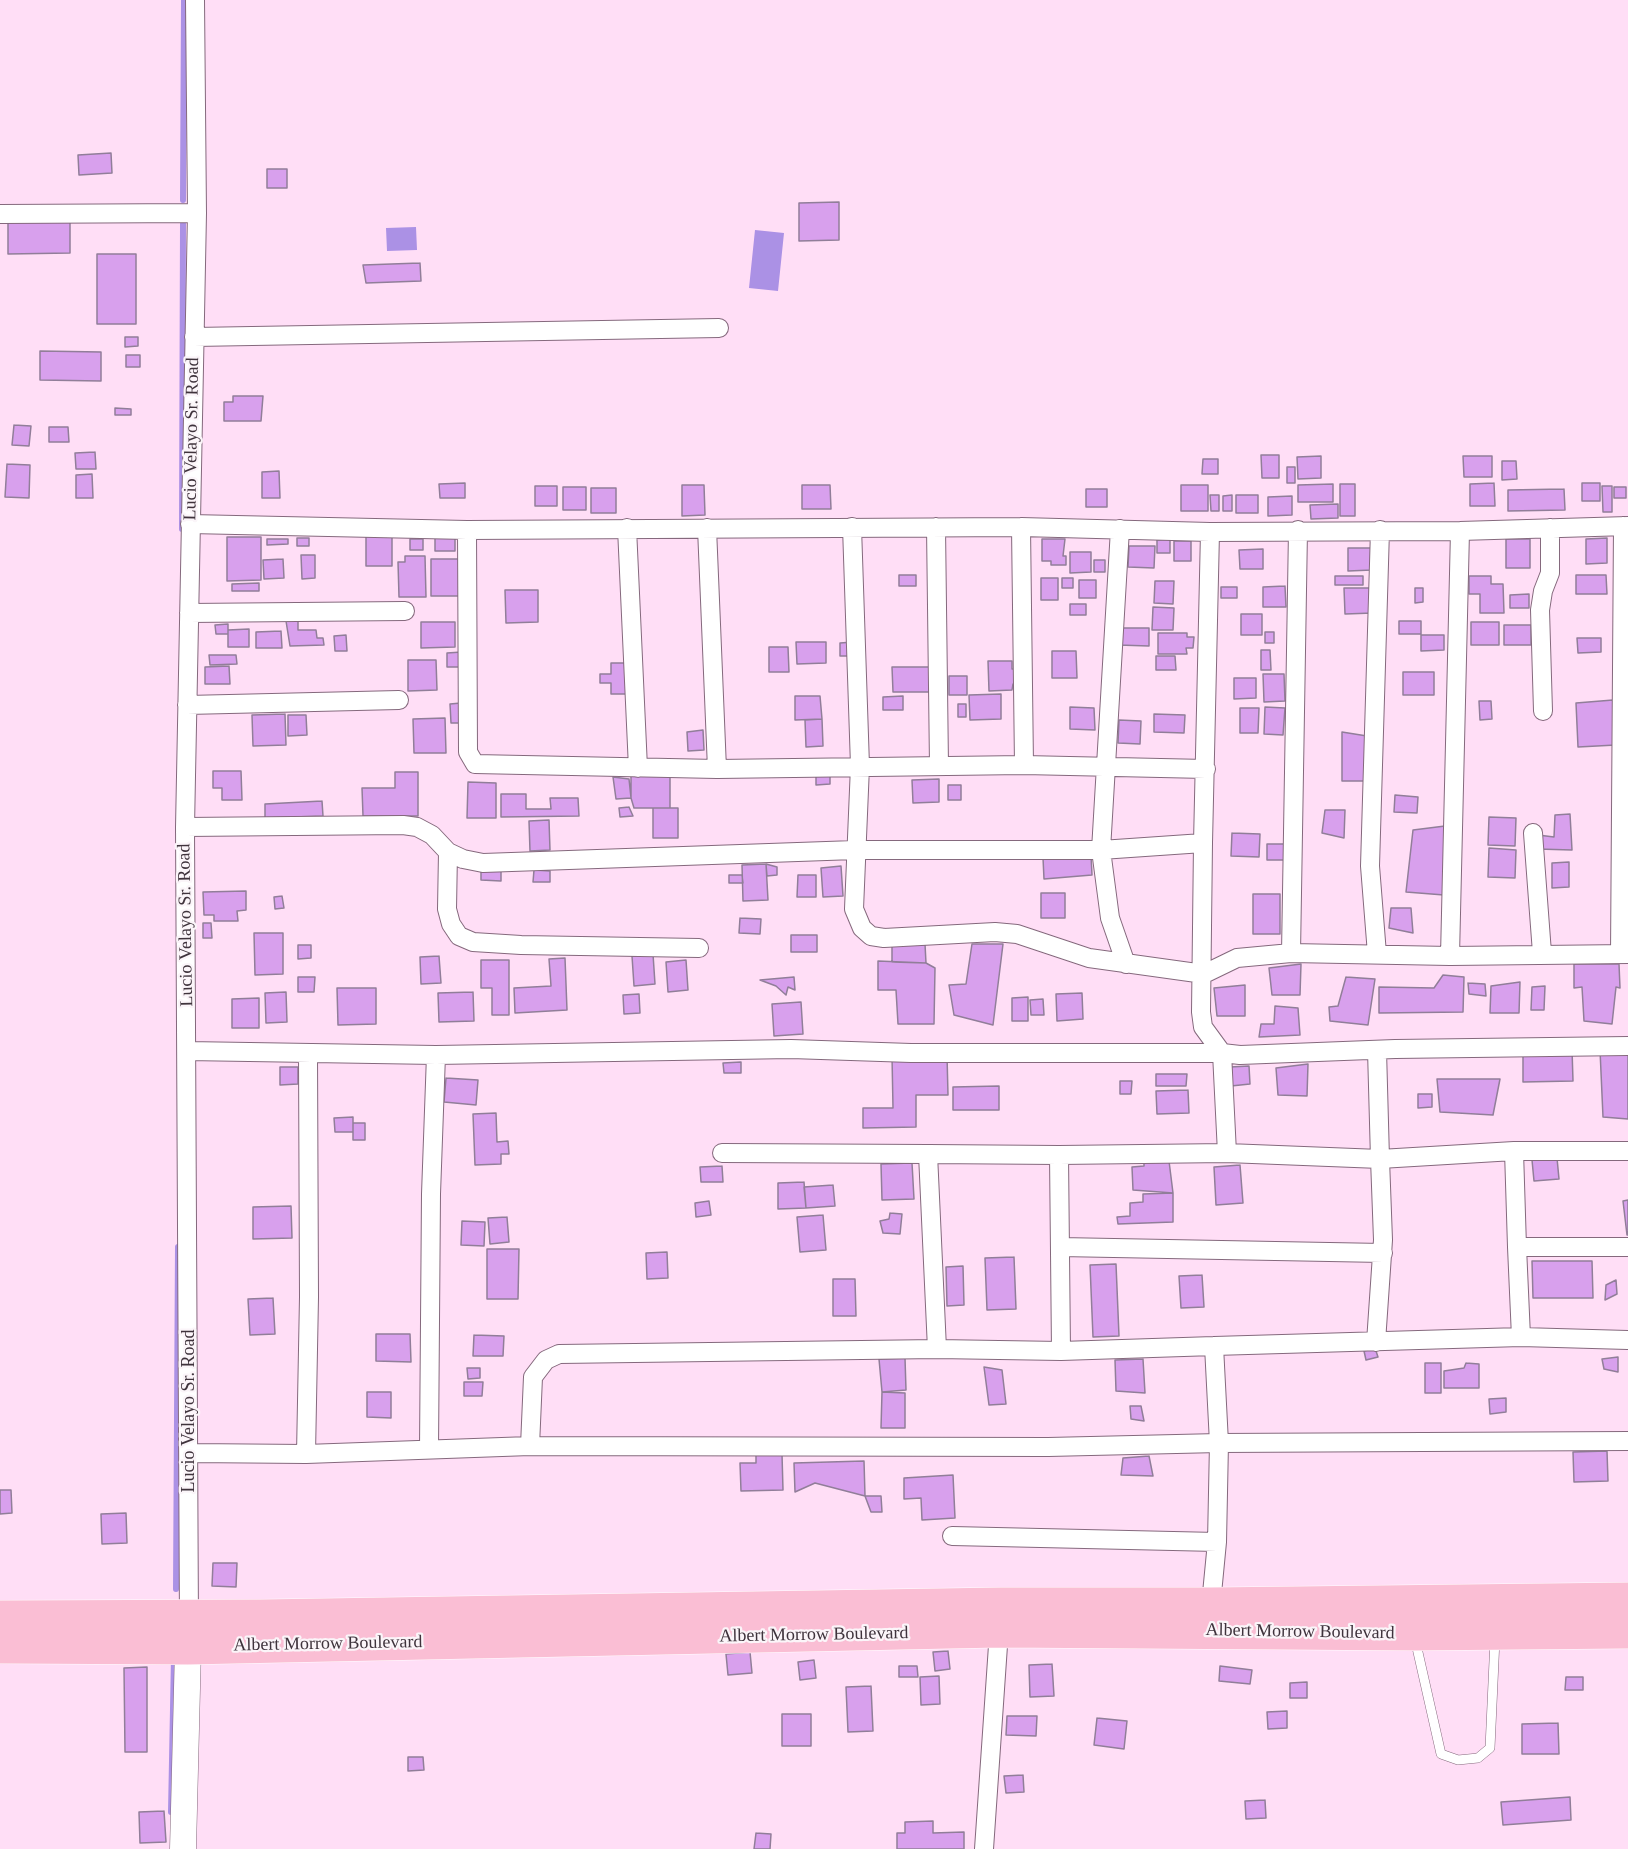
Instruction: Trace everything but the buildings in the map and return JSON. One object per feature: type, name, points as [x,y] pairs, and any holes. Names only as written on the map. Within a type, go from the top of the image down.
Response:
[{"type":"highway","name":"Albert Morrow Boulevard","points":[[0,1647],[189,1632],[1000,1604],[1628,1599]]},
{"type":"highway","name":"Albert Morrow Boulevard","points":[[0,1617],[189,1632],[999,1631],[1414,1634],[1628,1632]]},
{"type":"main road","name":"Lucio Velayo Sr. Road","points":[[183,1849],[189,1632]]},
{"type":"street","name":"Lucio Velayo Sr. Road","points":[[189,1632],[190,1453],[185,827],[196,213],[195,0]]},
{"type":"street","points":[[0,214],[196,213]]},
{"type":"street","points":[[194,337],[719,328]]},
{"type":"street","points":[[190,524],[467,530],[627,528],[852,527],[1021,527],[1210,532],[1460,531],[1625,526],[1624,954],[1542,953],[1450,956],[1291,953],[1237,958],[1204,974],[1089,958],[1017,934],[995,932],[884,939],[871,936],[862,928],[854,909],[860,766],[852,527]]},
{"type":"street","points":[[936,527],[939,766]]},
{"type":"street","points":[[1021,527],[1024,765]]},
{"type":"street","points":[[627,528],[638,768]]},
{"type":"street","points":[[707,528],[717,769]]},
{"type":"street","points":[[1543,711],[1540,610],[1543,591],[1550,573],[1550,528]]},
{"type":"street","points":[[1120,529],[1101,850],[1110,918],[1126,964]]},
{"type":"street","points":[[467,530],[468,752],[471,760],[482,766],[717,769],[1024,765],[1206,769]]},
{"type":"street","points":[[1291,953],[1298,530]]},
{"type":"street","points":[[1377,954],[1370,866],[1380,530]]},
{"type":"street","points":[[1450,956],[1460,531]]},
{"type":"street","points":[[1210,532],[1203,843],[1203,1027],[1222,1053],[1227,1153]]},
{"type":"street","points":[[189,613],[405,611]]},
{"type":"street","points":[[187,705],[399,700]]},
{"type":"street","points":[[185,827],[403,825],[417,827],[432,835],[448,852],[463,859],[483,863],[855,850],[1101,850],[1203,843]]},
{"type":"street","points":[[1533,833],[1542,953]]},
{"type":"street","points":[[448,852],[447,909],[451,924],[459,936],[473,942],[699,948]]},
{"type":"street","points":[[187,1051],[436,1054],[791,1049],[911,1053],[1222,1053],[1240,1055],[1377,1050],[1628,1046]]},
{"type":"street","points":[[1376,1342],[1383,1253],[1377,1050]]},
{"type":"street","points":[[306,1454],[309,1307],[308,1054]]},
{"type":"street","points":[[429,1449],[431,1194],[436,1054]]},
{"type":"street","points":[[722,1153],[1059,1155],[1227,1153],[1380,1159],[1514,1151],[1628,1150]]},
{"type":"street","points":[[1514,1151],[1521,1337]]},
{"type":"street","points":[[928,1154],[937,1349]]},
{"type":"street","points":[[1059,1155],[1061,1351]]},
{"type":"street","points":[[1060,1247],[1383,1253]]},
{"type":"street","points":[[1517,1247],[1628,1247]]},
{"type":"street","points":[[530,1446],[533,1377],[546,1360],[559,1353],[937,1349],[1061,1351],[1521,1337],[1628,1340]]},
{"type":"street","points":[[1211,1604],[1217,1542],[1219,1443],[1214,1346]]},
{"type":"street","points":[[190,1453],[306,1454],[530,1446],[1048,1447],[1219,1443],[1628,1441]]},
{"type":"street","points":[[952,1536],[1217,1542]]},
{"type":"street","points":[[984,1849],[999,1631]]},
{"type":"lane","points":[[1414,1634],[1441,1754],[1458,1760],[1478,1758],[1490,1748],[1496,1633]]},
{"type":"shaded area","points":[[416,227],[417,250],[387,251],[386,228]]},
{"type":"shaded area","points":[[755,230],[784,233],[778,291],[749,288]]},
{"type":"waterway","points":[[183,200],[184,0]]},
{"type":"waterway","points":[[182,529],[183,224]]},
{"type":"waterway","points":[[176,1589],[178,1247]]},
{"type":"waterway","points":[[171,1812],[174,1657]]}]
